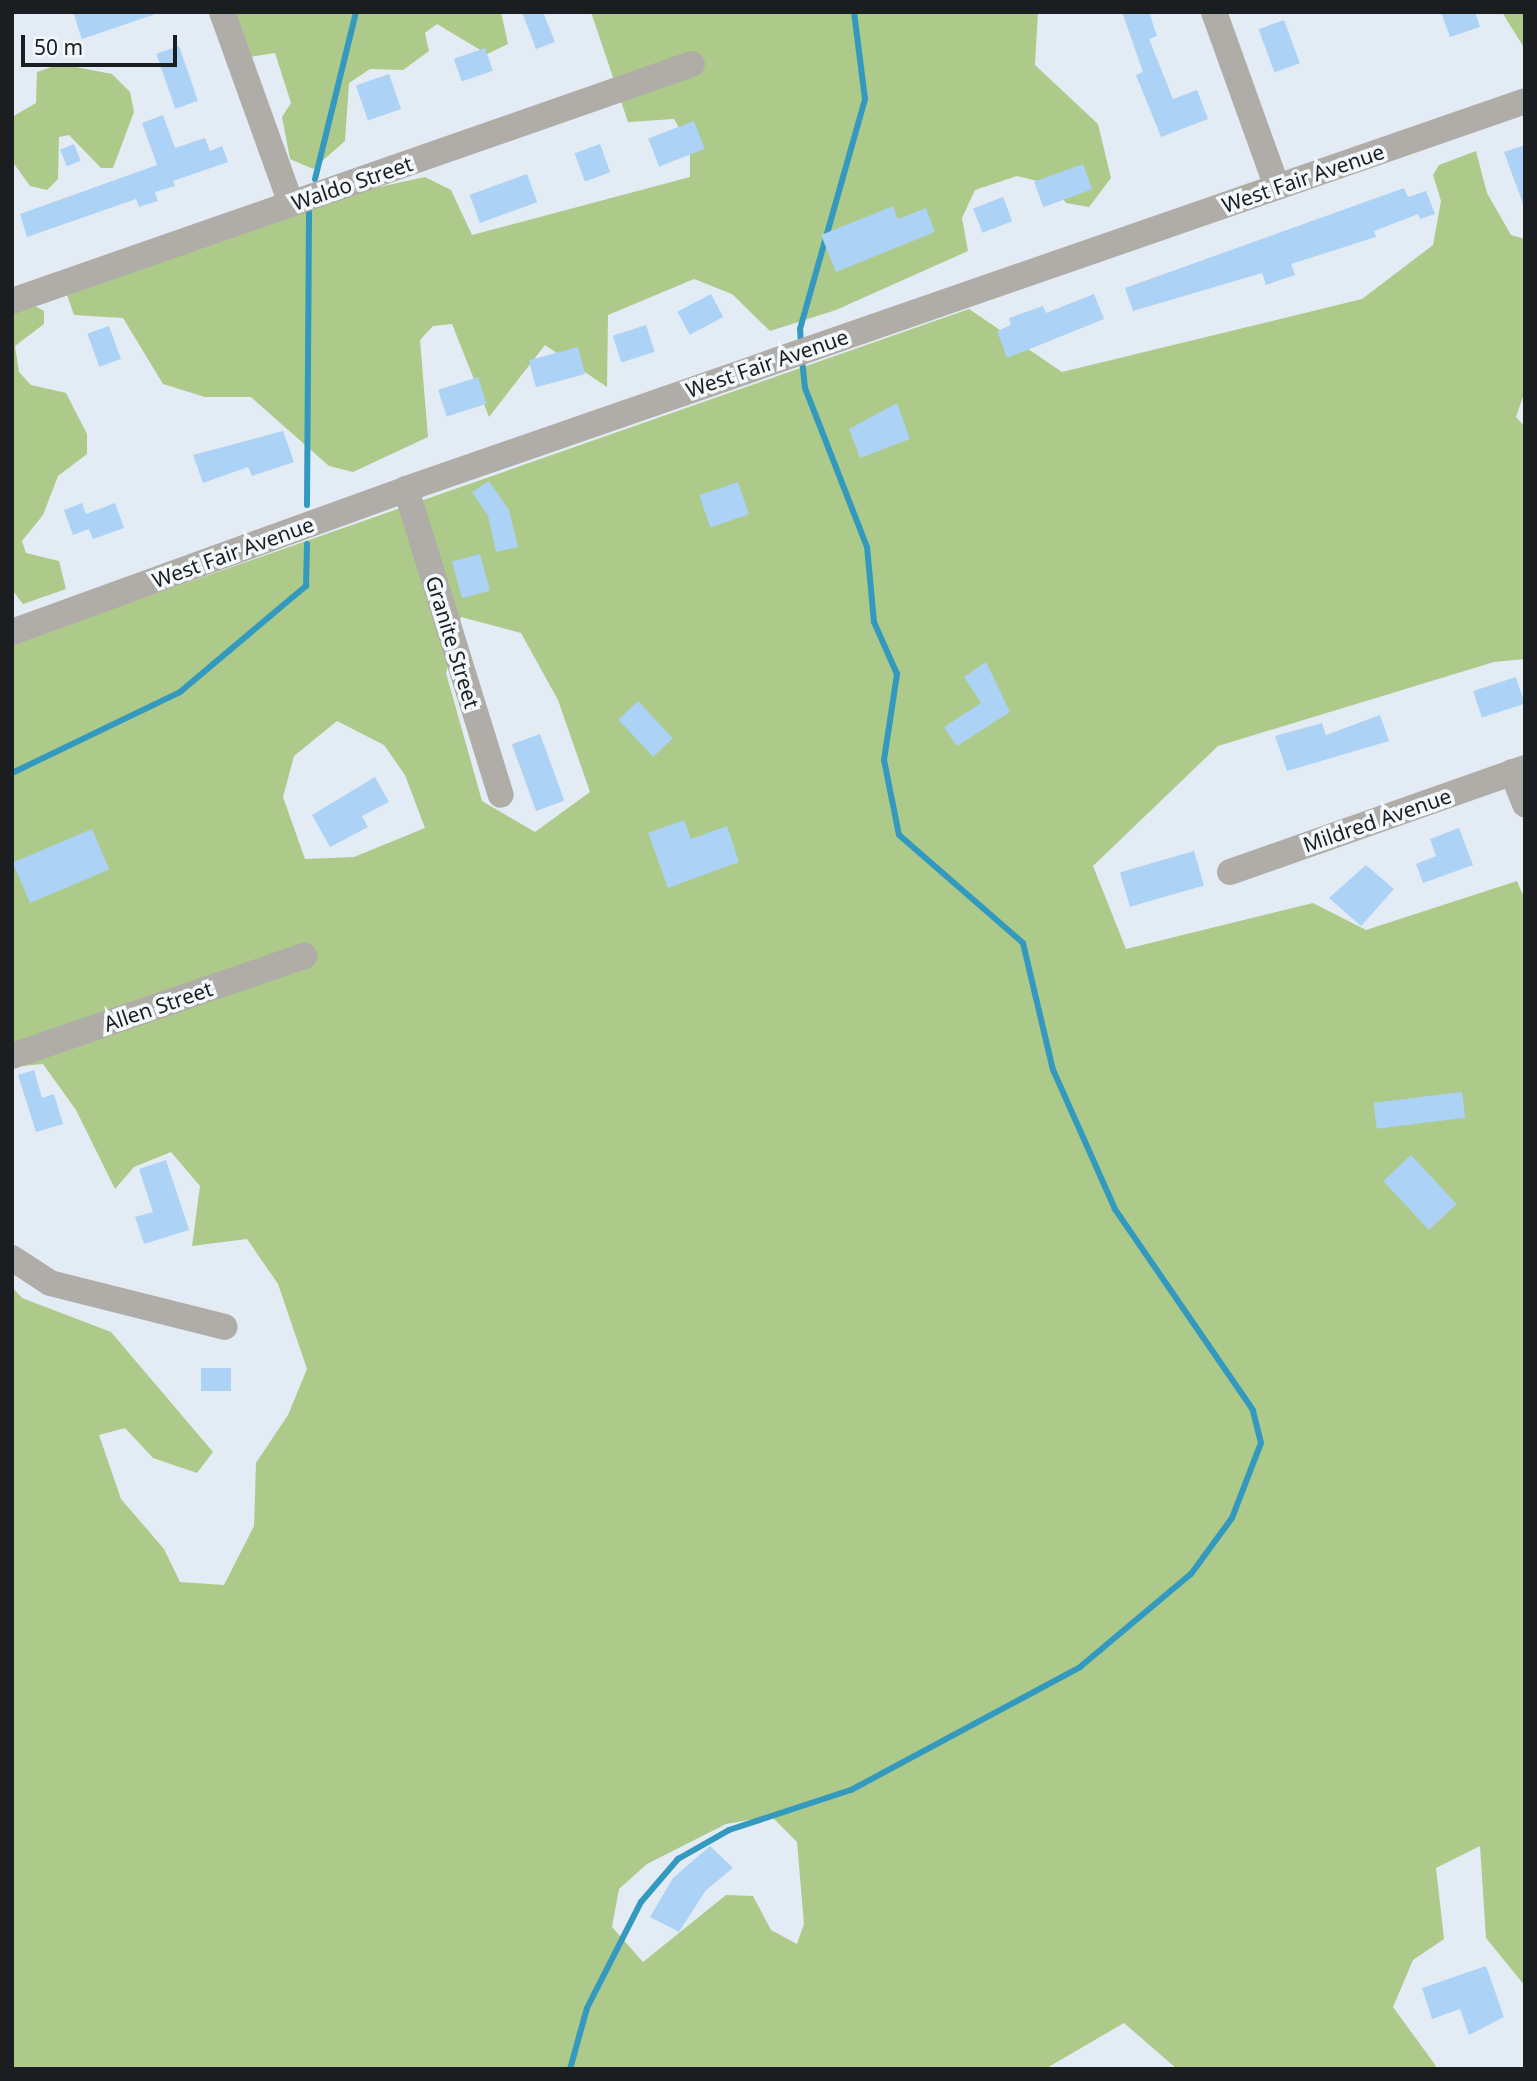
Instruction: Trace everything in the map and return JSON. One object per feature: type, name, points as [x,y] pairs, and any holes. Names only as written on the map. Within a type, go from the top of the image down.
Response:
[{"type":"street","points":[[222,12],[291,204]]},
{"type":"street","points":[[1214,12],[1277,187]]},
{"type":"street","name":"Waldo Street","points":[[12,301],[692,64]]},
{"type":"street","name":"West Fair Avenue","points":[[12,632],[405,489],[1525,101]]},
{"type":"street","name":"Granite Street","points":[[405,489],[501,795]]},
{"type":"street","points":[[1518,770],[1525,805]]},
{"type":"street","name":"Mildred Avenue","points":[[1230,872],[1518,770]]},
{"type":"street","name":"Allen Street","points":[[12,1056],[304,956]]},
{"type":"street","points":[[12,1258],[50,1283],[225,1327]]},
{"type":"green space","points":[[231,12],[501,12],[508,44],[487,54],[437,24],[425,33],[429,51],[403,70],[370,69],[349,83],[345,141],[313,169],[290,159],[282,117],[291,103],[275,53],[249,57]]},
{"type":"green space","points":[[591,12],[1038,12],[1035,65],[1098,124],[1111,178],[1089,207],[1066,203],[1054,185],[1017,176],[975,190],[962,218],[968,251],[836,310],[770,331],[732,294],[694,279],[608,315],[607,387],[545,345],[489,417],[452,324],[433,326],[420,340],[428,437],[353,472],[329,466],[251,397],[205,397],[163,384],[123,318],[74,315],[66,292],[356,192],[425,177],[451,190],[472,235],[690,177],[690,147],[674,119],[628,122]]},
{"type":"green space","points":[[1502,12],[1525,12],[1525,49],[1508,22]]},
{"type":"green space","points":[[60,64],[112,74],[130,92],[134,112],[113,168],[101,168],[69,135],[59,137],[58,179],[47,190],[30,186],[12,161],[12,117],[36,103],[37,72]]},
{"type":"green space","points":[[1476,151],[1487,193],[1511,235],[1525,239],[1525,391],[1516,417],[1525,427],[1525,659],[1494,662],[1218,746],[1093,866],[1126,949],[1313,903],[1366,930],[1517,881],[1525,900],[1525,1986],[1486,1938],[1480,1846],[1436,1868],[1444,1939],[1413,1960],[1393,2007],[1436,2066],[1429,2069],[1177,2069],[1124,2023],[1045,2069],[12,2069],[12,1287],[22,1298],[111,1332],[213,1452],[197,1473],[153,1458],[125,1428],[99,1435],[121,1499],[164,1549],[180,1582],[224,1585],[254,1526],[256,1463],[288,1415],[307,1369],[278,1284],[247,1239],[192,1246],[200,1186],[171,1152],[134,1167],[115,1189],[76,1110],[43,1064],[12,1067],[12,644],[969,309],[1062,372],[1362,299],[1433,245],[1441,201],[1433,175],[1439,165]],"holes":[[[461,617],[521,633],[558,700],[590,792],[535,832],[482,801],[446,673]],[[337,721],[384,745],[405,775],[425,828],[354,857],[305,859],[283,797],[294,756]],[[771,1816],[797,1842],[804,1924],[797,1944],[771,1930],[753,1896],[726,1895],[643,1962],[612,1927],[619,1889],[647,1864],[726,1824]]]},
{"type":"green space","points":[[33,305],[44,311],[44,324],[15,346],[19,372],[31,385],[66,393],[87,434],[87,454],[58,476],[43,515],[22,541],[26,553],[59,561],[66,589],[23,604],[12,590],[12,312]]},
{"type":"building","points":[[73,12],[153,12],[153,15],[82,39]]},
{"type":"building","points":[[522,12],[543,12],[555,42],[536,49]]},
{"type":"building","points":[[1122,12],[1149,12],[1157,36],[1149,39],[1173,99],[1197,90],[1208,119],[1161,137],[1136,75],[1143,72]]},
{"type":"building","points":[[1441,12],[1475,12],[1480,27],[1450,37]]},
{"type":"building","points":[[1284,20],[1300,63],[1274,72],[1259,29]]},
{"type":"building","points":[[179,46],[198,101],[175,109],[156,54]]},
{"type":"building","points":[[485,48],[493,71],[462,81],[454,59]]},
{"type":"building","points":[[389,74],[401,109],[368,120],[356,85]]},
{"type":"building","points":[[163,115],[175,148],[205,138],[210,151],[222,146],[228,162],[173,181],[175,186],[155,192],[158,201],[139,207],[136,199],[27,237],[20,214],[157,165],[142,123]]},
{"type":"building","points":[[694,121],[705,149],[659,167],[648,139]]},
{"type":"building","points":[[74,144],[81,161],[67,166],[60,150]]},
{"type":"building","points":[[600,144],[610,172],[585,181],[575,153]]},
{"type":"building","points":[[1525,145],[1525,203],[1523,204],[1504,152]]},
{"type":"building","points":[[1083,164],[1092,189],[1043,207],[1034,182]]},
{"type":"building","points":[[527,174],[537,202],[480,223],[470,195]]},
{"type":"building","points":[[1404,188],[1408,197],[1426,191],[1435,214],[1420,219],[1418,214],[1374,231],[1376,237],[1291,264],[1295,275],[1266,285],[1262,273],[1133,311],[1125,288]]},
{"type":"building","points":[[1003,197],[1012,221],[982,233],[973,208]]},
{"type":"building","points":[[893,206],[898,219],[926,208],[935,232],[836,272],[821,235]]},
{"type":"building","points":[[711,294],[723,317],[690,335],[677,312]]},
{"type":"building","points":[[1094,294],[1104,319],[1007,358],[997,331],[1011,325],[1009,318],[1043,306],[1046,313]]},
{"type":"building","points":[[646,325],[655,352],[621,362],[613,336]]},
{"type":"building","points":[[109,326],[121,359],[99,367],[87,334]]},
{"type":"building","points":[[578,347],[585,374],[536,387],[529,360]]},
{"type":"building","points":[[478,377],[487,404],[447,417],[438,390]]},
{"type":"building","points":[[897,403],[910,439],[860,458],[849,429]]},
{"type":"building","points":[[283,431],[294,462],[252,476],[248,467],[203,483],[193,455]]},
{"type":"building","points":[[489,481],[509,510],[518,547],[496,552],[488,516],[472,492]]},
{"type":"building","points":[[738,482],[749,514],[710,527],[699,495]]},
{"type":"building","points":[[82,503],[86,514],[115,503],[124,528],[93,539],[89,529],[73,535],[64,510]]},
{"type":"building","points":[[480,554],[490,591],[462,598],[452,562]]},
{"type":"building","points":[[986,662],[1010,712],[957,746],[944,727],[981,703],[964,677]]},
{"type":"building","points":[[1516,677],[1525,704],[1482,718],[1473,691]]},
{"type":"building","points":[[638,701],[673,738],[653,757],[618,719]]},
{"type":"building","points":[[1380,715],[1389,741],[1287,771],[1275,736],[1322,723],[1326,735]]},
{"type":"building","points":[[540,734],[564,801],[536,811],[512,744]]},
{"type":"building","points":[[375,777],[389,802],[362,816],[368,827],[330,847],[312,815]]},
{"type":"building","points":[[684,820],[691,839],[727,826],[739,862],[668,888],[648,833]]},
{"type":"building","points":[[1459,828],[1473,865],[1423,883],[1416,864],[1436,856],[1430,839]]},
{"type":"building","points":[[92,829],[109,870],[30,903],[13,863]]},
{"type":"building","points":[[1194,851],[1204,886],[1130,907],[1120,872]]},
{"type":"building","points":[[1366,865],[1394,889],[1361,926],[1329,898]]},
{"type":"building","points":[[34,1070],[42,1098],[54,1094],[63,1124],[36,1132],[18,1075]]},
{"type":"building","points":[[1462,1092],[1465,1118],[1377,1129],[1374,1103]]},
{"type":"building","points":[[1411,1155],[1457,1204],[1429,1230],[1383,1181]]},
{"type":"building","points":[[166,1160],[189,1230],[144,1244],[135,1217],[153,1212],[139,1169]]},
{"type":"building","points":[[201,1368],[231,1368],[231,1391],[201,1391]]},
{"type":"building","points":[[710,1846],[733,1868],[706,1890],[679,1932],[650,1917],[673,1878]]},
{"type":"building","points":[[1486,1966],[1504,2017],[1469,2035],[1460,2009],[1432,2019],[1422,1988]]},
{"type":"waterway","points":[[315,179],[356,12]]},
{"type":"waterway","points":[[801,346],[800,329],[865,99],[854,12]]},
{"type":"waterway","points":[[307,505],[309,206]]},
{"type":"waterway","points":[[570,2069],[587,2008],[641,1902],[678,1859],[729,1830],[851,1790],[1080,1667],[1191,1574],[1232,1518],[1261,1443],[1253,1410],[1115,1209],[1053,1070],[1023,943],[899,835],[884,760],[897,674],[874,622],[867,547],[805,388],[802,357]]},
{"type":"waterway","points":[[12,773],[180,692],[306,586],[307,544]]}]
